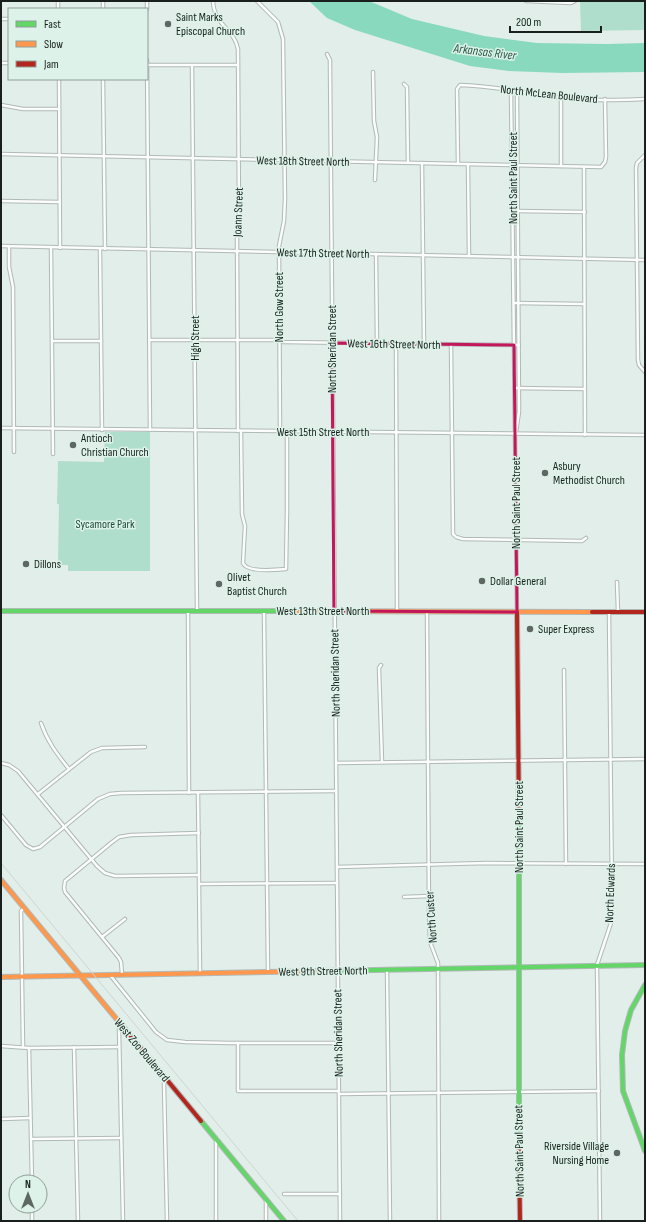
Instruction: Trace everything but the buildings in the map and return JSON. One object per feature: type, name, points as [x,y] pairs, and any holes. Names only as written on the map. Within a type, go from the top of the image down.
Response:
[{"type":"street","name":"Joann Street","points":[[213,1],[214,12],[217,18],[234,37],[237,43],[239,160],[237,340],[242,514],[245,526],[243,560],[244,566],[254,569],[286,569],[288,511],[287,432]]},
{"type":"street","name":"North Gow Street","points":[[257,1],[278,22],[282,33],[284,221],[280,233],[279,252],[280,432]]},
{"type":"street","points":[[526,1],[571,3],[575,1]]},
{"type":"street","name":"North Sheridan Street","points":[[327,54],[330,60],[340,1221]]},
{"type":"street","points":[[148,64],[238,65]]},
{"type":"street","name":"High Street","points":[[192,65],[197,611]]},
{"type":"street","points":[[373,72],[374,121],[377,137],[375,180]]},
{"type":"street","points":[[59,80],[60,248]]},
{"type":"street","points":[[103,80],[105,249]]},
{"type":"street","points":[[147,80],[150,430]]},
{"type":"street","points":[[404,84],[407,87],[408,163]]},
{"type":"street","name":"North McLean Boulevard","points":[[458,164],[457,90],[458,86],[460,85],[517,90],[560,97],[645,99]]},
{"type":"street","name":"North Saint Paul Street","points":[[511,90],[513,165],[514,388],[516,434],[519,863],[518,1093],[520,1221]]},
{"type":"street","name":"North Saint Paul Street","points":[[516,434],[519,412],[517,90]]},
{"type":"street","points":[[560,97],[561,166]]},
{"type":"street","name":"West 18th Street North","points":[[1,154],[601,167],[604,165],[606,157],[605,99]]},
{"type":"street","points":[[1,105],[23,109],[59,109]]},
{"type":"street","points":[[645,155],[637,163],[636,168],[638,360],[641,369],[645,372]]},
{"type":"street","points":[[422,163],[424,344]]},
{"type":"street","points":[[468,164],[469,256]]},
{"type":"street","points":[[584,167],[585,435]]},
{"type":"street","points":[[1,201],[60,202]]},
{"type":"street","points":[[513,210],[585,212]]},
{"type":"street","name":"West 17th Street North","points":[[1,246],[645,260]]},
{"type":"street","points":[[9,247],[9,266],[13,287],[14,452]]},
{"type":"street","points":[[51,248],[53,454]]},
{"type":"street","points":[[100,248],[102,430]]},
{"type":"street","points":[[376,254],[377,343]]},
{"type":"street","points":[[514,304],[584,304]]},
{"type":"street","name":"West 16th Street North","points":[[149,340],[519,345]]},
{"type":"street","points":[[53,341],[101,341]]},
{"type":"street","points":[[396,344],[397,611]]},
{"type":"street","points":[[451,345],[453,534],[458,538],[481,540],[582,541],[586,538]]},
{"type":"street","points":[[514,388],[585,389]]},
{"type":"street","name":"West 15th Street North","points":[[1,428],[645,435]]},
{"type":"street","points":[[617,582],[618,612]]},
{"type":"street","name":"West 13th Street North","points":[[1,610],[645,612]]},
{"type":"street","points":[[188,611],[189,792]]},
{"type":"street","points":[[264,611],[268,972]]},
{"type":"street","name":"North Custer","points":[[427,611],[430,942],[435,954],[438,969],[439,1221]]},
{"type":"street","name":"North Edwards","points":[[600,1221],[598,965],[611,923],[612,864],[609,612]]},
{"type":"street","points":[[381,665],[379,668],[382,762]]},
{"type":"street","points":[[564,670],[566,864]]},
{"type":"street","points":[[41,723],[47,740],[69,769]]},
{"type":"street","points":[[38,794],[85,755],[102,748],[145,747]]},
{"type":"street","points":[[336,763],[645,759]]},
{"type":"street","points":[[1,763],[9,765],[18,771],[91,859],[105,873],[115,876],[199,875]]},
{"type":"street","points":[[1,815],[26,845],[32,849],[40,847],[98,799],[110,794],[336,791]]},
{"type":"street","points":[[198,792],[200,973]]},
{"type":"street","points":[[122,974],[121,962],[119,958],[65,892],[65,881],[115,839],[124,836],[199,833]]},
{"type":"street","points":[[337,867],[519,863],[645,864]]},
{"type":"street","name":"West Zoo Boulevard","points":[[1,880],[284,1221]]},
{"type":"street","points":[[199,884],[337,883]]},
{"type":"street","points":[[404,896],[429,896]]},
{"type":"street","points":[[23,1047],[21,911],[24,908]]},
{"type":"street","points":[[102,937],[125,919]]},
{"type":"street","name":"West 9th Street North","points":[[1,977],[645,965]]},
{"type":"street","points":[[387,970],[390,1221]]},
{"type":"street","points":[[109,975],[146,1021],[160,1036],[167,1040],[174,1042],[338,1043]]},
{"type":"street","points":[[645,985],[631,1010],[625,1031],[622,1055],[623,1091],[645,1151]]},
{"type":"street","points":[[122,1025],[118,1028],[123,1221]]},
{"type":"street","points":[[238,1043],[238,1091],[339,1091]]},
{"type":"street","points":[[1,1046],[29,1048],[119,1047]]},
{"type":"street","points":[[74,1047],[78,1221]]},
{"type":"street","points":[[29,1048],[32,1174]]},
{"type":"street","points":[[167,1080],[164,1083],[167,1221]]},
{"type":"street","points":[[339,1094],[599,1091]]},
{"type":"street","points":[[1,1119],[30,1118]]},
{"type":"street","points":[[640,1137],[645,1144]]},
{"type":"street","points":[[31,1139],[121,1138]]},
{"type":"street","points":[[216,1139],[216,1221]]},
{"type":"street","points":[[284,1194],[340,1194]]},
{"type":"street","points":[[266,1199],[266,1221]]},
{"type":"highlighted area","points":[[332,343],[514,345],[517,612],[334,611]]},
{"type":"green space","points":[[580,1],[645,1],[645,30],[581,31]]},
{"type":"green space","name":"Sycamore Park","points":[[105,432],[150,432],[150,571],[68,571],[68,565],[58,565],[58,461],[104,462]]},
{"type":"water","name":"Arkansas River","points":[[309,1],[369,1],[412,19],[484,36],[537,43],[645,43],[645,72],[562,73],[509,71],[470,66],[355,30],[327,18]]},
{"type":"railway","points":[[1,863],[298,1221]]},
{"type":"traffic: fast","points":[[1,611],[291,611]]},
{"type":"traffic: fast","points":[[519,816],[519,1148]]},
{"type":"traffic: fast","points":[[320,971],[645,965]]},
{"type":"traffic: fast","points":[[645,985],[631,1010],[625,1031],[622,1055],[623,1091],[645,1151]]},
{"type":"traffic: fast","points":[[201,1121],[284,1221]]},
{"type":"traffic: slow","points":[[291,611],[592,612]]},
{"type":"traffic: slow","points":[[1,880],[124,1028]]},
{"type":"traffic: slow","points":[[1,977],[320,971]]},
{"type":"traffic: jam","points":[[517,612],[519,816]]},
{"type":"traffic: jam","points":[[592,612],[645,612]]},
{"type":"traffic: jam","points":[[124,1028],[201,1121]]},
{"type":"traffic: jam","points":[[519,1148],[520,1221]]},
{"type":"place","name":"Saint Marks Episcopal Church","points":[[168,24]]},
{"type":"place","name":"Antioch Christian Church","points":[[73,445]]},
{"type":"place","name":"Asbury Methodist Church","points":[[545,473]]},
{"type":"place","name":"Dillons","points":[[26,564]]},
{"type":"place","name":"Dollar General","points":[[482,581]]},
{"type":"place","name":"Olivet Baptist Church","points":[[219,584]]},
{"type":"place","name":"Super Express","points":[[530,629]]},
{"type":"place","name":"Riverside Village Nursing Home","points":[[617,1153]]}]
